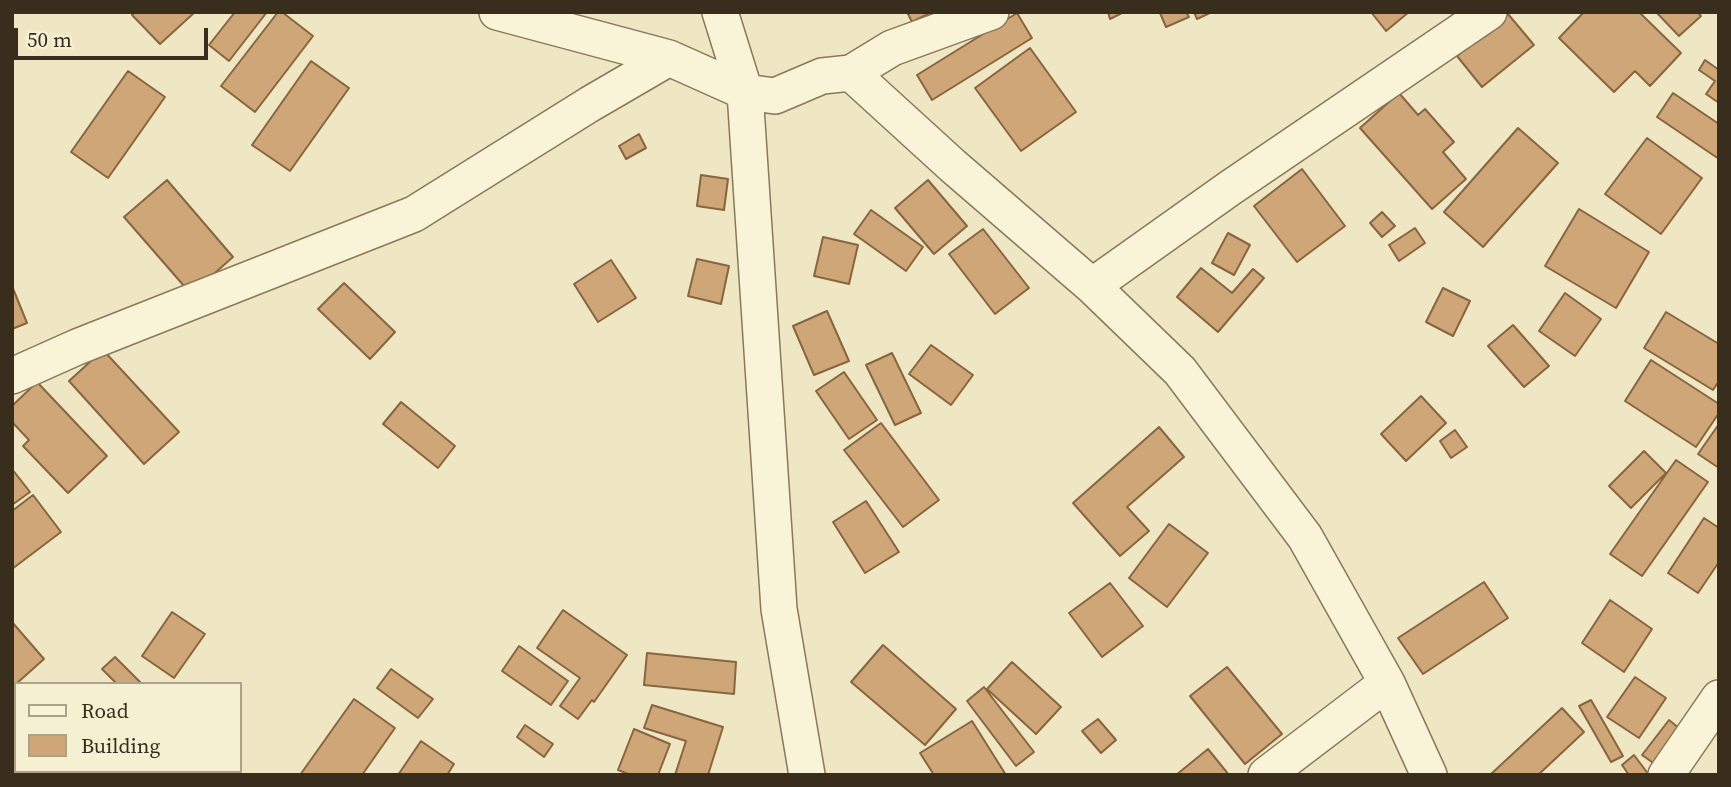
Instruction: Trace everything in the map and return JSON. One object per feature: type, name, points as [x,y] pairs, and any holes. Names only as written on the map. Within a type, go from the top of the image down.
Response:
[{"type":"street","points":[[497,12],[669,58],[745,92],[775,96],[822,76],[851,74],[892,48],[991,12]]},
{"type":"street","points":[[720,12],[745,92],[779,609],[807,775]]},
{"type":"street","points":[[1092,286],[1230,188],[1489,12]]},
{"type":"street","points":[[12,376],[77,347],[414,214],[669,58]]},
{"type":"street","points":[[851,74],[1092,286],[1180,371],[1304,537],[1387,683],[1429,775]]},
{"type":"street","points":[[1266,775],[1387,683]]},
{"type":"street","points":[[1666,775],[1719,698]]},
{"type":"building","points":[[135,12],[195,12],[160,44],[132,15]]},
{"type":"building","points":[[235,12],[267,12],[229,61],[209,45]]},
{"type":"building","points":[[278,12],[282,12],[313,36],[255,112],[221,86]]},
{"type":"building","points":[[907,12],[932,12],[912,22]]},
{"type":"building","points":[[1108,12],[1124,12],[1110,19]]},
{"type":"building","points":[[1186,12],[1189,17],[1166,27],[1160,13]]},
{"type":"building","points":[[1194,12],[1212,12],[1197,19]]},
{"type":"building","points":[[1371,12],[1409,12],[1386,31]]},
{"type":"building","points":[[1584,12],[1639,12],[1681,53],[1650,86],[1635,71],[1614,92],[1559,38]]},
{"type":"building","points":[[1656,12],[1697,12],[1701,16],[1679,36]]},
{"type":"building","points":[[1017,13],[1032,38],[932,100],[917,75]]},
{"type":"building","points":[[1508,14],[1534,45],[1482,87],[1457,56]]},
{"type":"building","points":[[1030,48],[1076,112],[1021,151],[975,88]]},
{"type":"building","points":[[1705,60],[1719,70],[1719,103],[1706,94],[1715,81],[1699,70]]},
{"type":"building","points":[[311,61],[349,88],[290,171],[252,145]]},
{"type":"building","points":[[128,71],[165,97],[108,178],[71,152]]},
{"type":"building","points":[[1399,93],[1418,115],[1425,109],[1454,142],[1443,152],[1466,179],[1432,209],[1360,128]]},
{"type":"building","points":[[1673,93],[1719,124],[1719,159],[1657,117]]},
{"type":"building","points":[[1518,128],[1558,163],[1483,247],[1444,212]]},
{"type":"building","points":[[639,134],[646,148],[626,159],[619,146]]},
{"type":"building","points":[[1647,138],[1702,178],[1661,234],[1605,194]]},
{"type":"building","points":[[1302,169],[1345,226],[1297,262],[1254,206]]},
{"type":"building","points":[[701,175],[728,179],[724,210],[697,206]]},
{"type":"building","points":[[167,180],[233,257],[191,294],[124,217]]},
{"type":"building","points":[[928,180],[967,226],[934,254],[895,208]]},
{"type":"building","points":[[1579,209],[1649,252],[1616,308],[1545,266]]},
{"type":"building","points":[[871,210],[923,247],[906,271],[854,234]]},
{"type":"building","points":[[1382,212],[1395,226],[1382,237],[1370,223]]},
{"type":"building","points":[[1415,228],[1425,243],[1399,261],[1389,245]]},
{"type":"building","points":[[983,229],[1029,288],[995,314],[949,254]]},
{"type":"building","points":[[1228,233],[1250,245],[1234,275],[1212,263]]},
{"type":"building","points":[[823,237],[858,245],[849,284],[814,276]]},
{"type":"building","points":[[697,259],[729,266],[721,304],[688,296]]},
{"type":"building","points":[[611,260],[636,298],[598,322],[574,284]]},
{"type":"building","points":[[1201,268],[1232,293],[1253,269],[1264,278],[1218,332],[1177,297]]},
{"type":"building","points":[[344,283],[395,332],[370,359],[318,309]]},
{"type":"building","points":[[12,286],[27,323],[12,329]]},
{"type":"building","points":[[1443,288],[1470,301],[1453,336],[1426,322]]},
{"type":"building","points":[[1565,293],[1601,319],[1575,356],[1539,331]]},
{"type":"building","points":[[827,311],[849,361],[814,375],[793,326]]},
{"type":"building","points":[[1666,312],[1719,344],[1719,381],[1713,390],[1644,348]]},
{"type":"building","points":[[1513,325],[1549,366],[1524,387],[1488,346]]},
{"type":"building","points":[[931,345],[973,375],[951,405],[909,374]]},
{"type":"building","points":[[103,350],[179,432],[144,464],[69,381]]},
{"type":"building","points":[[892,353],[921,413],[895,425],[866,365]]},
{"type":"building","points":[[1651,360],[1719,404],[1719,413],[1696,447],[1625,401]]},
{"type":"building","points":[[844,372],[877,420],[849,439],[816,391]]},
{"type":"building","points":[[37,382],[107,456],[68,493],[23,446],[29,440],[12,422],[12,406]]},
{"type":"building","points":[[1421,396],[1446,423],[1406,461],[1381,434]]},
{"type":"building","points":[[401,402],[455,446],[438,468],[383,424]]},
{"type":"building","points":[[881,423],[939,500],[903,527],[844,450]]},
{"type":"building","points":[[1719,424],[1719,468],[1698,454]]},
{"type":"building","points":[[1159,427],[1184,457],[1127,507],[1149,531],[1120,556],[1073,503]]},
{"type":"building","points":[[1455,430],[1467,447],[1451,458],[1440,441]]},
{"type":"building","points":[[1644,451],[1666,473],[1631,508],[1609,486]]},
{"type":"building","points":[[1676,460],[1708,482],[1642,576],[1610,554]]},
{"type":"building","points":[[12,469],[30,492],[12,505]]},
{"type":"building","points":[[33,495],[61,532],[12,569],[12,511]]},
{"type":"building","points":[[866,501],[899,552],[865,573],[833,522]]},
{"type":"building","points":[[1704,518],[1719,528],[1719,562],[1698,593],[1668,573]]},
{"type":"building","points":[[1169,524],[1208,553],[1167,607],[1129,578]]},
{"type":"building","points":[[1484,582],[1508,618],[1423,674],[1398,638]]},
{"type":"building","points":[[1110,583],[1143,626],[1102,657],[1069,613]]},
{"type":"building","points":[[1610,600],[1652,629],[1624,672],[1582,643]]},
{"type":"building","points":[[563,610],[627,655],[594,702],[592,700],[578,719],[560,706],[580,678],[537,648]]},
{"type":"building","points":[[172,612],[205,634],[174,678],[142,656]]},
{"type":"building","points":[[12,622],[44,659],[18,682],[14,682],[12,706]]},
{"type":"building","points":[[883,645],[956,709],[925,745],[851,682]]},
{"type":"building","points":[[519,646],[568,681],[551,705],[502,671]]},
{"type":"building","points":[[647,653],[736,662],[734,694],[644,685]]},
{"type":"building","points":[[115,657],[140,682],[115,682],[102,669]]},
{"type":"building","points":[[1012,662],[1061,707],[1036,734],[987,689]]},
{"type":"building","points":[[1227,667],[1282,734],[1245,764],[1190,696]]},
{"type":"building","points":[[391,669],[433,699],[418,718],[377,688]]},
{"type":"building","points":[[1635,677],[1666,698],[1639,738],[1607,717]]},
{"type":"building","points":[[984,687],[1034,752],[1016,766],[967,701]]},
{"type":"building","points":[[354,699],[395,728],[362,775],[300,775]]},
{"type":"building","points":[[1591,700],[1623,756],[1611,762],[1579,706]]},
{"type":"building","points":[[652,705],[723,727],[708,775],[675,775],[686,741],[644,728]]},
{"type":"building","points":[[1562,708],[1584,732],[1538,775],[1490,775]]},
{"type":"building","points":[[1098,719],[1116,740],[1101,753],[1082,731]]},
{"type":"building","points":[[1669,720],[1685,733],[1659,767],[1642,755]]},
{"type":"building","points":[[972,721],[1006,775],[934,775],[920,753]]},
{"type":"building","points":[[12,723],[14,748],[12,748]]},
{"type":"building","points":[[525,725],[553,744],[544,757],[517,737]]},
{"type":"building","points":[[634,729],[670,744],[658,775],[631,775],[618,770]]},
{"type":"building","points":[[421,741],[454,764],[447,775],[398,775]]},
{"type":"building","points":[[1208,749],[1229,775],[1176,775]]},
{"type":"building","points":[[1634,755],[1649,775],[1629,775],[1622,765]]}]
